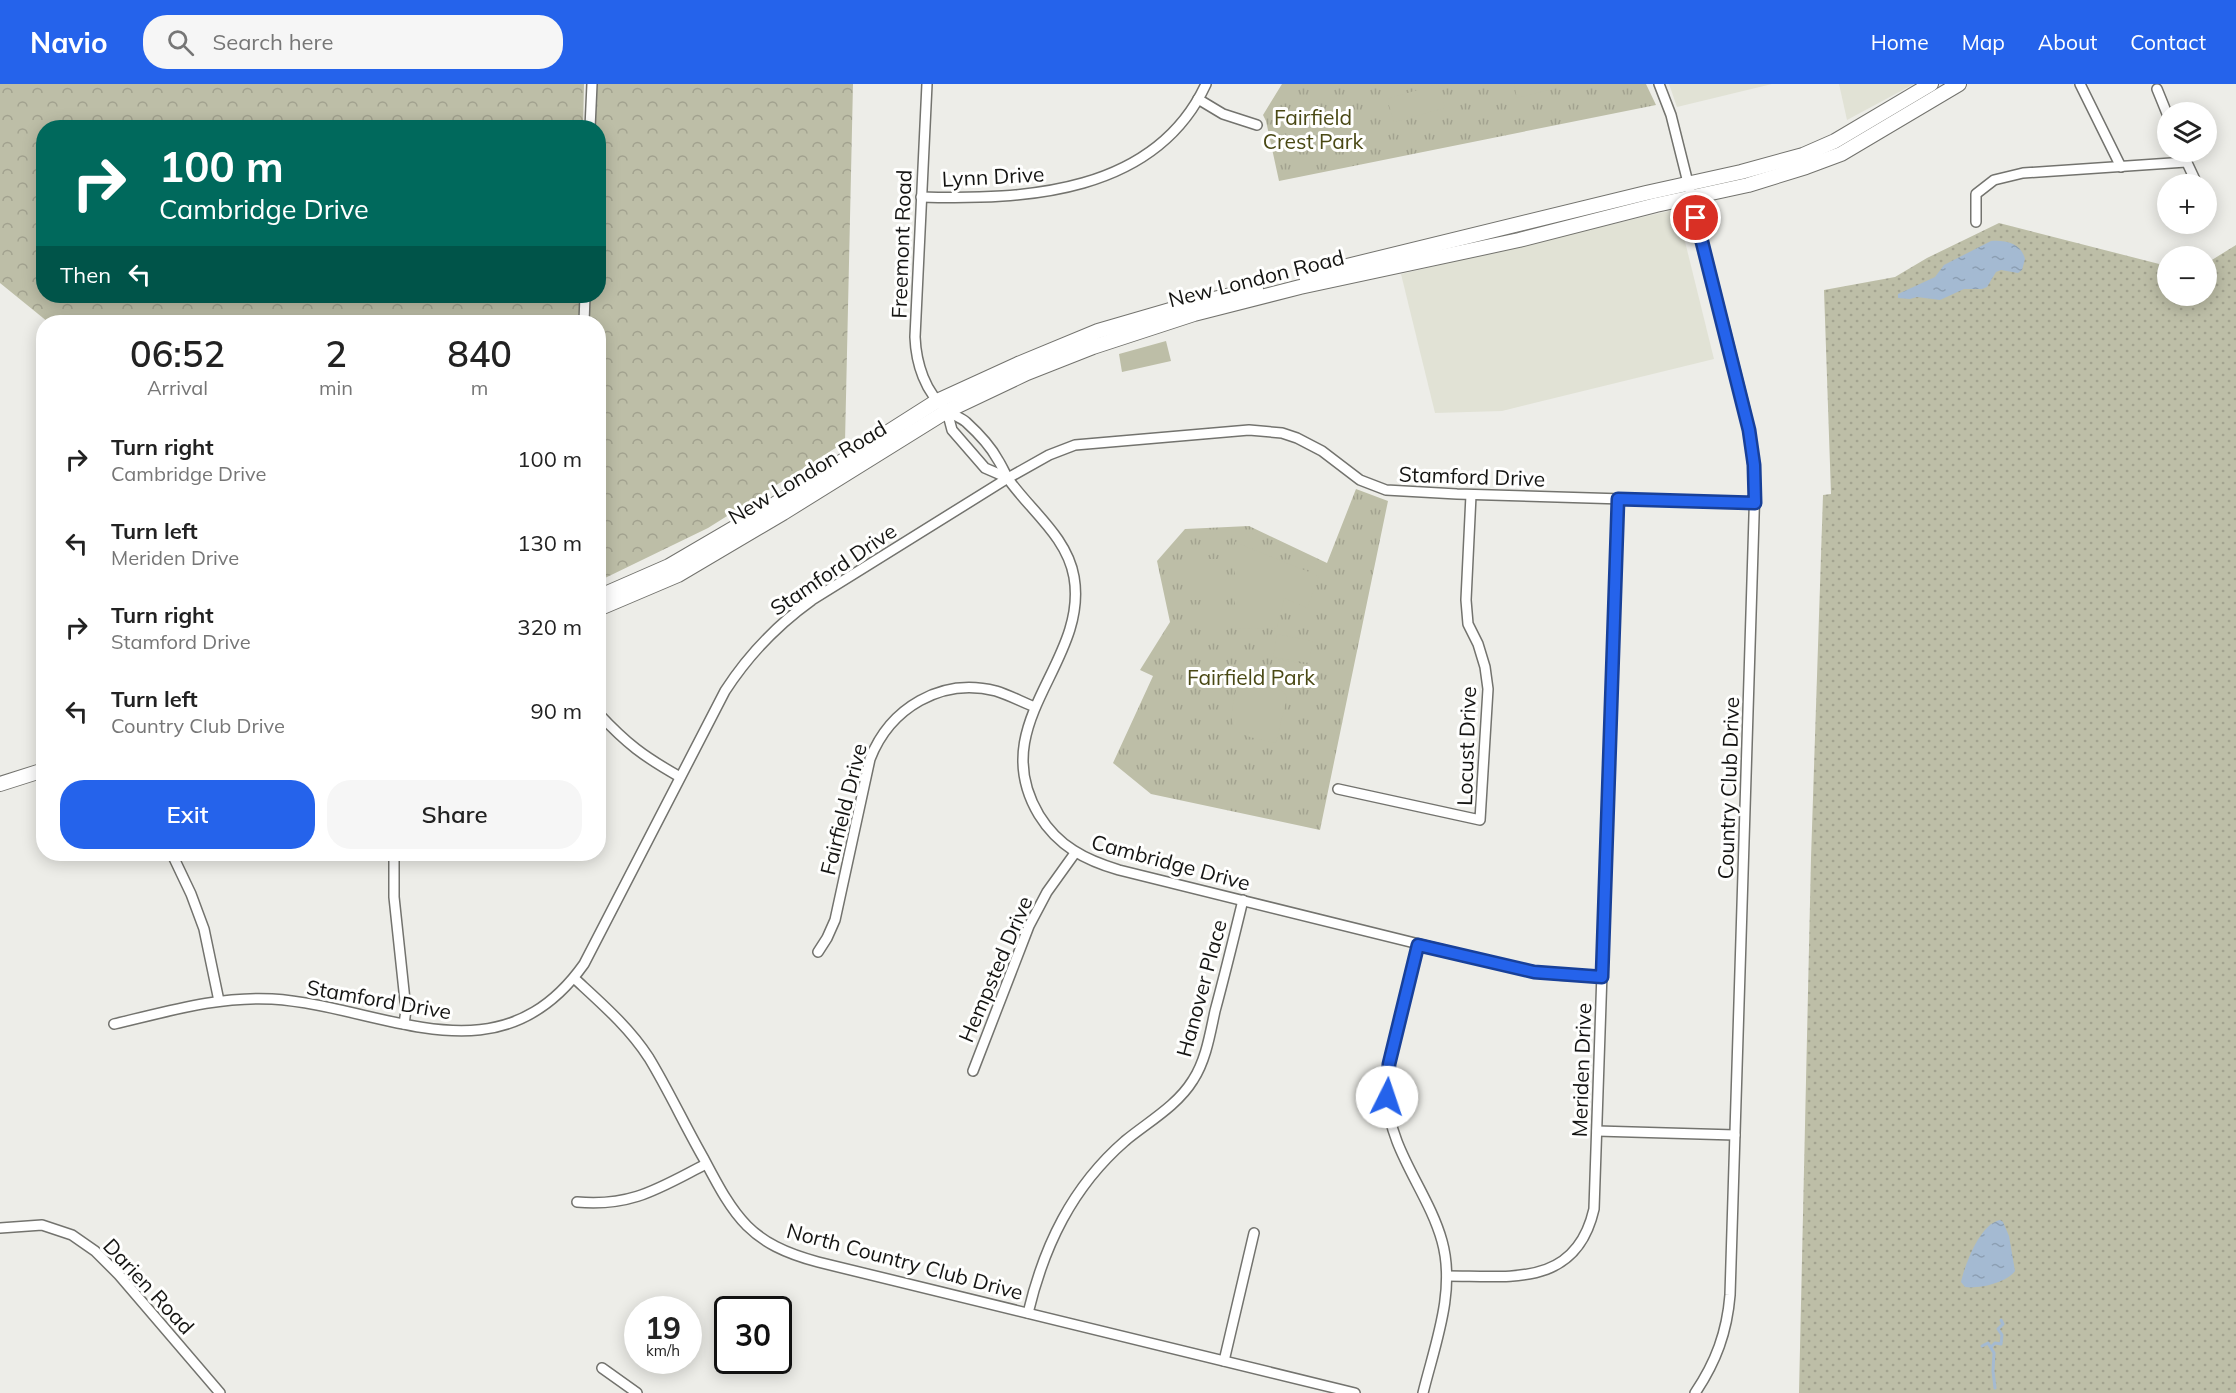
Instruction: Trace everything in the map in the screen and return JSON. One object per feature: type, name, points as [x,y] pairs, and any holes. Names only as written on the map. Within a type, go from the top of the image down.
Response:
[{"type":"main road","name":"New London Road","points":[[606,594],[669,566],[1018,364],[1121,324],[1184,306],[1741,172],[1803,155],[1835,141],[1931,84]]},
{"type":"main road","name":"New London Road","points":[[606,606],[678,575],[783,513],[942,406],[1027,373],[1118,338],[1194,314],[1300,287],[1499,244],[1748,185],[1841,154],[1959,84]]},
{"type":"main road","points":[[0,784],[36,773]]},
{"type":"street","points":[[590,120],[592,84]]},
{"type":"street","name":"Freemont Road","points":[[927,84],[916,349],[921,371],[942,406]]},
{"type":"street","name":"Lynn Drive","points":[[921,197],[994,198],[1036,194],[1107,175],[1135,161],[1158,145],[1179,124],[1206,84]]},
{"type":"street","points":[[1659,84],[1668,104],[1688,183]]},
{"type":"street","points":[[2080,84],[2121,167]]},
{"type":"street","points":[[2157,89],[2162,102]]},
{"type":"street","points":[[1198,99],[1223,114],[1257,125]]},
{"type":"street","points":[[1976,222],[1976,194],[1994,180],[2023,173],[2186,162],[2192,174]]},
{"type":"street","name":"Country Club Drive","points":[[1688,183],[1749,430],[1754,465],[1755,503],[1728,1313],[1717,1356],[1695,1393]]},
{"type":"street","name":"Cambridge Drive","points":[[942,406],[952,430],[985,468],[1008,478]]},
{"type":"street","name":"Cambridge Drive","points":[[942,406],[965,421],[997,458],[1008,478],[1060,542],[1074,577],[1075,607],[1071,626],[1035,707],[1024,740],[1025,783],[1043,822],[1053,834],[1075,853],[1093,862],[1119,870],[1534,972],[1602,977]]},
{"type":"street","name":"Stamford Drive","points":[[114,1024],[219,1001],[274,1000],[447,1032],[490,1028],[515,1021],[534,1011],[563,990],[574,978],[605,925],[680,777],[737,673],[751,654],[784,621],[812,600],[1008,478],[1049,455],[1075,444],[1249,430],[1282,433],[1303,440],[1360,480],[1386,490],[1471,495],[1755,503]]},
{"type":"street","name":"Locust Drive","points":[[1338,789],[1480,820],[1488,689],[1485,667],[1478,644],[1468,624],[1466,600],[1471,495]]},
{"type":"street","name":"Meriden Drive","points":[[1447,1276],[1532,1275],[1551,1268],[1572,1254],[1586,1233],[1594,1209],[1618,499]]},
{"type":"street","name":"Fairfield Drive","points":[[818,952],[828,938],[835,920],[870,759],[875,746],[889,724],[919,700],[956,689],[996,691],[1035,707]]},
{"type":"street","points":[[606,721],[645,757],[680,777]]},
{"type":"street","name":"Hempsted Drive","points":[[973,1071],[1029,926],[1047,892],[1075,853]]},
{"type":"street","points":[[175,861],[204,929],[219,1001]]},
{"type":"street","points":[[394,861],[394,897],[406,1010],[404,1024]]},
{"type":"street","name":"Hanover Place","points":[[1028,1313],[1048,1248],[1076,1197],[1110,1155],[1168,1107],[1196,1077],[1205,1052],[1243,900]]},
{"type":"street","points":[[1418,945],[1389,1064],[1387,1097],[1391,1122],[1400,1148],[1442,1240],[1447,1276],[1445,1300],[1423,1393]]},
{"type":"street","name":"North Country Club Drive","points":[[574,978],[614,1015],[639,1044],[659,1076],[720,1191],[737,1216],[758,1235],[781,1249],[818,1262],[1355,1393]]},
{"type":"street","points":[[1597,1131],[1735,1135]]},
{"type":"street","points":[[577,1202],[607,1203],[636,1198],[706,1164]]},
{"type":"street","name":"Darien Road","points":[[0,1228],[42,1225],[72,1235],[95,1251],[119,1275],[220,1393]]},
{"type":"street","points":[[1224,1361],[1254,1233]]},
{"type":"street","points":[[602,1368],[636,1393]]},
{"type":"shaded area","points":[[1669,84],[1772,84],[1677,107]]},
{"type":"shaded area","points":[[1839,84],[1914,84],[1847,120]]},
{"type":"shaded area","points":[[1677,209],[1714,359],[1502,411],[1435,413],[1401,274]]},
{"type":"green space","points":[[0,84],[584,84],[583,120],[36,120],[36,303],[580,303],[580,315],[39,315],[0,283]]},
{"type":"green space","points":[[597,84],[853,84],[845,442],[708,528],[606,578],[606,315],[589,315],[590,303],[606,303],[606,120],[595,120]]},
{"type":"green space","name":"Fairfield Crest Park","points":[[1282,84],[1646,84],[1656,105],[1279,181],[1263,115]]},
{"type":"green space","points":[[1438,84],[1445,108],[1394,122],[1387,99]]},
{"type":"green space","points":[[1514,84],[1572,84],[1517,98]]},
{"type":"green space","points":[[1999,223],[2157,263],[2157,306],[2217,306],[2217,257],[2236,245],[2236,1393],[1799,1393],[1811,858],[1823,495],[1831,494],[1824,290],[1895,277],[1927,258]]},
{"type":"green space","points":[[1166,341],[1171,361],[1122,372],[1119,354]]},
{"type":"green space","name":"Fairfield Park","points":[[1356,489],[1388,501],[1320,830],[1151,794],[1113,763],[1153,676],[1140,670],[1170,622],[1157,561],[1185,529],[1249,526],[1327,563]]},
{"type":"green space","points":[[1235,542],[1319,576],[1307,608],[1284,598],[1277,628],[1235,629]]},
{"type":"green space","points":[[1190,559],[1226,559],[1226,575],[1190,575]]},
{"type":"green space","points":[[1190,583],[1226,583],[1226,600],[1190,600]]},
{"type":"green space","points":[[1190,608],[1225,608],[1225,625],[1190,625]]},
{"type":"green space","points":[[1277,634],[1313,641],[1309,663],[1273,657]]},
{"type":"green space","points":[[1273,658],[1309,665],[1305,687],[1268,681]]},
{"type":"green space","points":[[1239,680],[1280,688],[1287,697],[1276,743],[1247,736],[1234,726],[1232,708]]},
{"type":"water","points":[[1991,241],[2007,242],[2020,249],[2025,259],[2022,270],[2018,273],[2001,270],[1996,272],[1987,287],[1964,289],[1940,300],[1917,297],[1898,298],[1898,294],[1935,277],[1944,265]]},
{"type":"water","points":[[2000,1220],[2009,1236],[2015,1271],[2005,1279],[1992,1284],[1965,1287],[1961,1282],[1974,1246],[1986,1229]]},
{"type":"waterway","points":[[1991,1347],[1995,1343],[2001,1344],[2002,1335],[1998,1329],[2003,1324],[2001,1320]]},
{"type":"waterway","points":[[1982,1346],[1988,1343],[1994,1353],[1995,1388]]},
{"type":"route","points":[[1387,1097],[1389,1064],[1418,945],[1534,972],[1602,977],[1618,499],[1755,503],[1754,465],[1745,410],[1696,218]]}]
